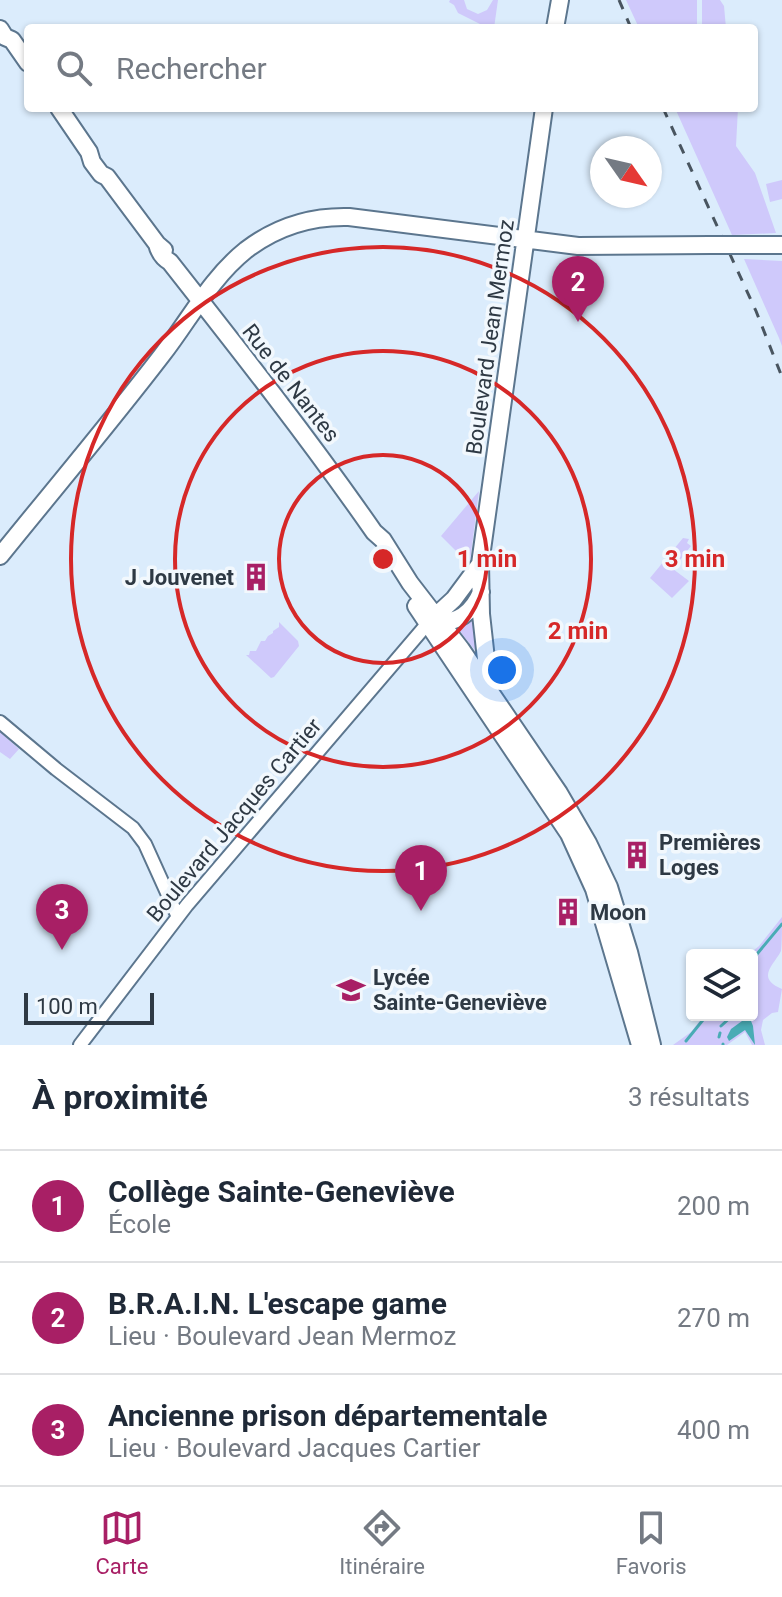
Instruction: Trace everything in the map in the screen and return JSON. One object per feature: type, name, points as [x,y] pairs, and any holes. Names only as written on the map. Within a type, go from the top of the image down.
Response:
[{"type":"main road","points":[[556,24],[560,0]]},
{"type":"main road","points":[[0,21],[11,33],[6,34],[24,58]]},
{"type":"main road","name":"Rue de Nantes","points":[[60,112],[101,174],[107,177],[169,256],[170,262],[383,540],[470,685],[512,736]]},
{"type":"main road","name":"Boulevard Jean Mermoz","points":[[434,624],[473,584],[478,567],[543,112]]},
{"type":"main road","points":[[0,556],[160,358],[200,300],[227,268],[258,242],[280,230],[316,219],[357,218],[594,246],[775,245]]},
{"type":"main road","points":[[478,567],[490,692]]},
{"type":"main road","points":[[434,624],[467,614],[481,589]]},
{"type":"main road","name":"Rue de Nantes","points":[[434,624],[490,692],[512,736]]},
{"type":"main road","points":[[512,736],[569,834],[594,889],[652,1045]]},
{"type":"main road","points":[[639,1015],[640,1045]]},
{"type":"street","name":"Boulevard Jacques Cartier","points":[[80,1045],[187,905],[434,624]]},
{"type":"street","points":[[0,722],[133,828],[145,844],[178,917]]},
{"type":"street","points":[[165,885],[187,905]]},
{"type":"shaded area","points":[[464,0],[467,9],[478,14],[487,10],[493,0],[498,0],[495,24],[480,24],[458,13],[449,2]]},
{"type":"shaded area","points":[[626,0],[697,0],[697,24],[637,24]]},
{"type":"shaded area","points":[[702,0],[720,0],[724,6],[726,24],[702,24]]},
{"type":"shaded area","points":[[677,112],[738,112],[736,146],[755,173],[776,233],[732,235]]},
{"type":"shaded area","points":[[782,180],[782,199],[770,202],[766,184]]},
{"type":"shaded area","points":[[744,259],[782,261],[782,346],[779,338]]},
{"type":"shaded area","points":[[479,491],[470,561],[441,536]]},
{"type":"shaded area","points":[[683,538],[689,539],[687,543],[691,546],[673,569],[689,581],[672,598],[650,578]]},
{"type":"shaded area","points":[[477,590],[482,659],[450,619]]},
{"type":"shaded area","points":[[279,622],[298,641],[299,646],[271,678],[246,655],[256,651],[261,641],[265,641],[279,627]]},
{"type":"shaded area","points":[[0,732],[19,749],[10,759],[0,752]]},
{"type":"shaded area","points":[[782,917],[781,951],[768,976],[774,985],[782,989],[778,1012],[763,1020],[761,1030],[765,1045],[752,1045],[745,1032],[727,1045],[673,1045],[691,1032],[699,1021],[758,1021],[758,949],[755,949]]},
{"type":"water","points":[[742,1021],[751,1021],[755,1045],[745,1030],[729,1041],[727,1037],[731,1029]]},
{"type":"waterway","points":[[758,953],[782,924]]},
{"type":"waterway","points":[[686,1041],[702,1021]]},
{"type":"waterway","points":[[721,1026],[726,1021]]},
{"type":"waterway","points":[[719,1037],[720,1033]]},
{"type":"railway","points":[[619,0],[629,24]]},
{"type":"railway","points":[[665,112],[756,311],[782,377]]},
{"type":"place","name":"B.R.A.I.N. L'escape game","points":[[578,322]]},
{"type":"place","name":"J Jouvenet","points":[[256,577]]},
{"type":"place","name":"Premières Loges","points":[[637,855]]},
{"type":"place","name":"Collège Sainte-Geneviève","points":[[421,911]]},
{"type":"place","name":"Moon","points":[[568,912]]},
{"type":"place","name":"Ancienne prison départementale","points":[[62,950]]},
{"type":"place","name":"Lycée Sainte-Geneviève","points":[[351,990]]}]
